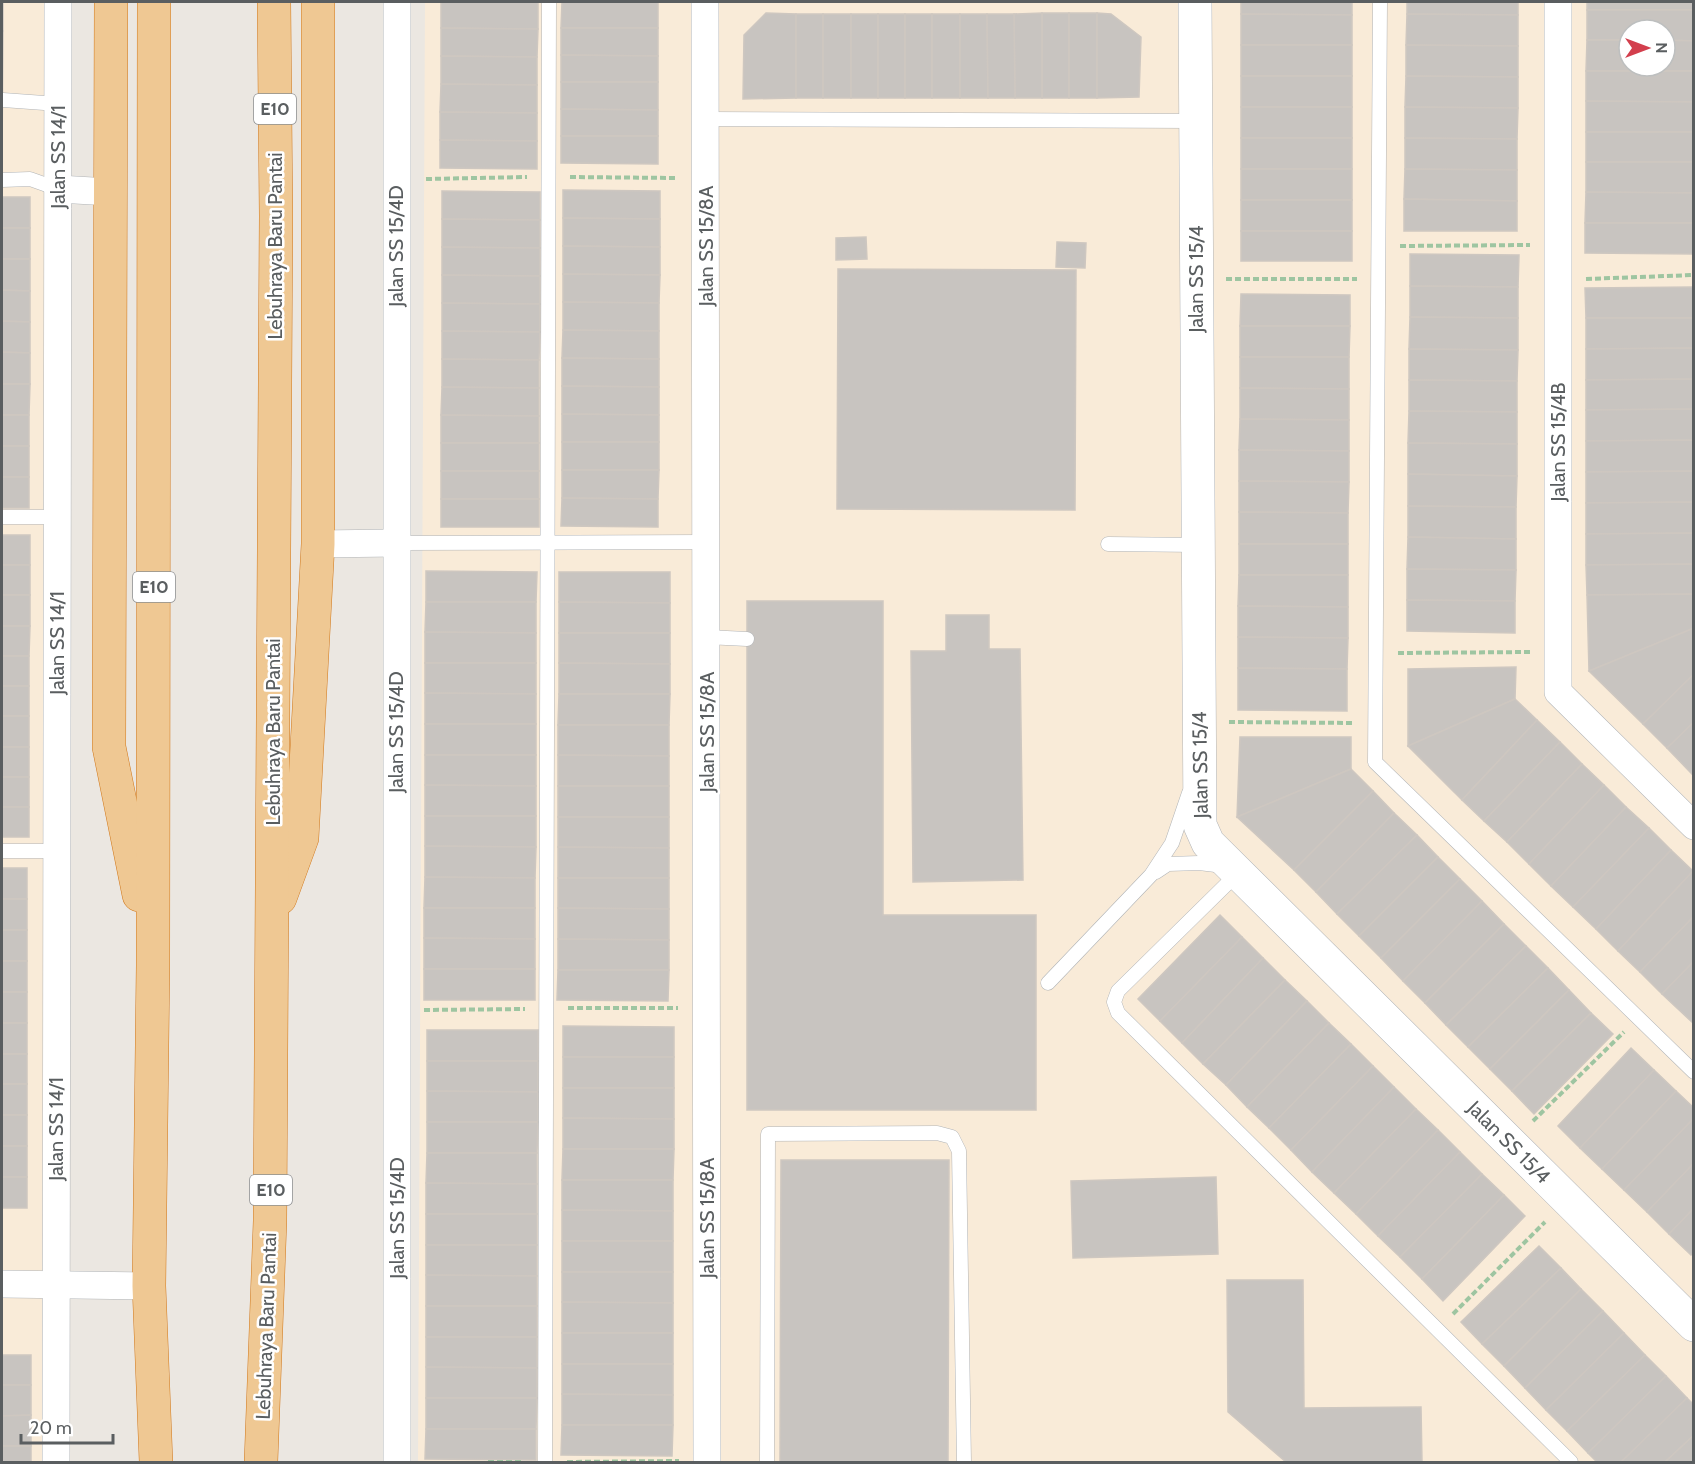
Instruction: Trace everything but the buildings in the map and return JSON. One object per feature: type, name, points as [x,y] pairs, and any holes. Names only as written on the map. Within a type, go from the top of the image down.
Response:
[{"type":"highway","points":[[111,2],[109,747],[153,965]]},
{"type":"highway","name":"E10","points":[[154,2],[153,965],[150,1286],[156,1462]]},
{"type":"highway","name":"Lebuhraya Baru Pantai","points":[[261,1462],[270,1221],[276,216],[274,2]]},
{"type":"highway","points":[[272,918],[302,838],[318,544],[318,2]]},
{"type":"street","name":"Jalan SS 14/1","points":[[56,1462],[57,2]]},
{"type":"street","name":"Jalan SS 15/4D","points":[[397,2],[397,1462]]},
{"type":"street","name":"Jalan SS 15/8A","points":[[705,2],[708,1462]]},
{"type":"street","name":"Jalan SS 15/4","points":[[1195,2],[1200,825],[1208,843],[1694,1325]]},
{"type":"street","name":"Jalan SS 15/4B","points":[[1558,2],[1558,692],[1694,826]]},
{"type":"street","points":[[58,189],[110,192]]},
{"type":"street","points":[[318,544],[396,543]]},
{"type":"street","points":[[2,1284],[150,1286]]},
{"type":"lane","points":[[545,1462],[549,2]]},
{"type":"lane","points":[[1380,2],[1375,762],[1694,1071]]},
{"type":"lane","points":[[3,100],[57,104]]},
{"type":"lane","points":[[705,119],[1196,121]]},
{"type":"lane","points":[[2,180],[30,179],[58,189]]},
{"type":"lane","points":[[2,517],[57,517]]},
{"type":"lane","points":[[396,543],[706,542]]},
{"type":"lane","points":[[1108,544],[1198,545]]},
{"type":"lane","points":[[706,637],[747,639]]},
{"type":"lane","points":[[1048,983],[1151,875],[1172,843],[1199,765]]},
{"type":"lane","points":[[2,851],[57,851]]},
{"type":"lane","points":[[1151,875],[1168,864],[1199,863],[1235,870]]},
{"type":"lane","points":[[1235,870],[1118,991],[1114,1002],[1118,1013],[1571,1462]]},
{"type":"lane","points":[[767,1462],[768,1134],[937,1133],[952,1137],[959,1151],[964,1462]]},
{"type":"path","points":[[1379,246],[1558,245]]},
{"type":"path","points":[[1558,272],[1576,279],[1694,275]]},
{"type":"path","points":[[1196,279],[1379,278]]},
{"type":"path","points":[[1376,653],[1558,652]]},
{"type":"path","points":[[1199,709],[1222,722],[1376,723]]},
{"type":"path","points":[[1511,1143],[1639,1018]]},
{"type":"path","points":[[1437,1331],[1567,1200]]},
{"type":"path","points":[[488,1462],[708,1462]]},
{"type":"shaded area","points":[[2,2],[46,2],[42,1462],[2,1462]]},
{"type":"shaded area","points":[[425,2],[1693,2],[1693,1462],[418,1462]]}]
